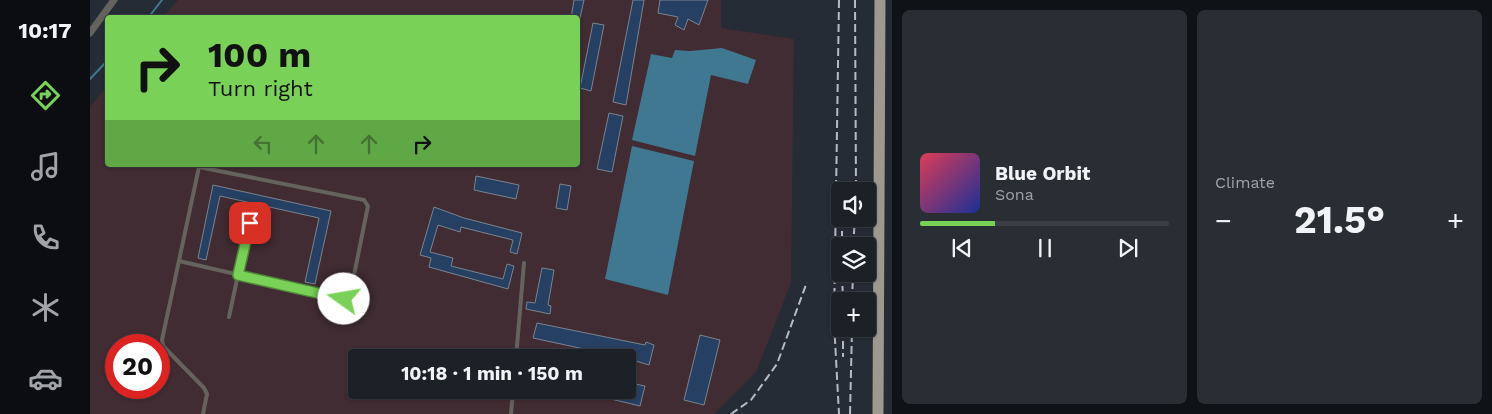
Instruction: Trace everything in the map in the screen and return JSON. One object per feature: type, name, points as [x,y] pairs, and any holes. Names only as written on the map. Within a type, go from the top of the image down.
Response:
[{"type":"main road","points":[[878,414],[880,0]]},
{"type":"street","points":[[90,33],[114,0]]},
{"type":"lane","points":[[179,261],[344,299],[350,296],[368,206],[364,200],[199,167],[162,340],[163,346],[204,388],[207,394],[203,414]]},
{"type":"lane","points":[[229,317],[250,223]]},
{"type":"lane","points":[[517,349],[524,263]]},
{"type":"lane","points":[[511,414],[512,399]]},
{"type":"shaded area","points":[[178,0],[721,0],[721,28],[794,39],[791,283],[756,372],[714,414],[90,414],[90,107],[105,88],[105,167],[580,167],[580,15],[165,15]]},
{"type":"water","points":[[722,48],[756,60],[748,84],[711,75],[695,156],[632,140],[651,54],[672,58],[675,50],[690,51]]},
{"type":"water","points":[[632,146],[694,161],[668,295],[605,279]]},
{"type":"building","points":[[574,0],[584,0],[580,18],[580,15],[572,15]]},
{"type":"building","points":[[633,0],[644,0],[626,105],[613,102]]},
{"type":"building","points":[[660,0],[708,0],[699,25],[688,19],[684,30],[675,25],[678,17],[658,13]]},
{"type":"building","points":[[593,23],[604,25],[591,91],[580,88]]},
{"type":"building","points":[[609,113],[623,116],[612,172],[597,169]]},
{"type":"building","points":[[476,176],[519,185],[516,199],[474,190]]},
{"type":"building","points":[[560,184],[571,186],[567,210],[556,208]]},
{"type":"building","points":[[213,185],[331,211],[315,284],[305,282],[319,218],[220,196],[206,260],[198,258]]},
{"type":"building","points":[[434,207],[464,218],[522,233],[517,254],[510,252],[513,240],[461,227],[460,232],[438,225],[430,252],[453,258],[451,266],[503,279],[507,264],[514,266],[508,289],[429,267],[431,258],[420,255]]},
{"type":"building","points":[[542,268],[554,270],[548,305],[551,306],[550,314],[526,309],[527,302],[535,303]]},
{"type":"building","points":[[537,323],[645,345],[646,342],[654,345],[649,365],[636,361],[636,349],[584,349],[533,338]]},
{"type":"building","points":[[700,335],[720,340],[704,405],[684,400]]},
{"type":"building","points":[[636,384],[645,386],[640,406],[611,399],[636,399]]},
{"type":"waterway","points":[[150,15],[162,0]]},
{"type":"waterway","points":[[90,79],[105,63]]},
{"type":"railway","points":[[839,0],[834,322],[839,414]]},
{"type":"railway","points":[[855,0],[856,182]]},
{"type":"railway","points":[[842,227],[842,237]]},
{"type":"railway","points":[[854,227],[854,237]]},
{"type":"railway","points":[[731,414],[751,400],[777,364],[807,282]]},
{"type":"railway","points":[[842,282],[843,292]]},
{"type":"railway","points":[[852,292],[853,282]]},
{"type":"railway","points":[[843,337],[843,357]]},
{"type":"railway","points":[[850,414],[852,337]]},
{"type":"route","points":[[250,223],[238,275],[344,299]]}]
